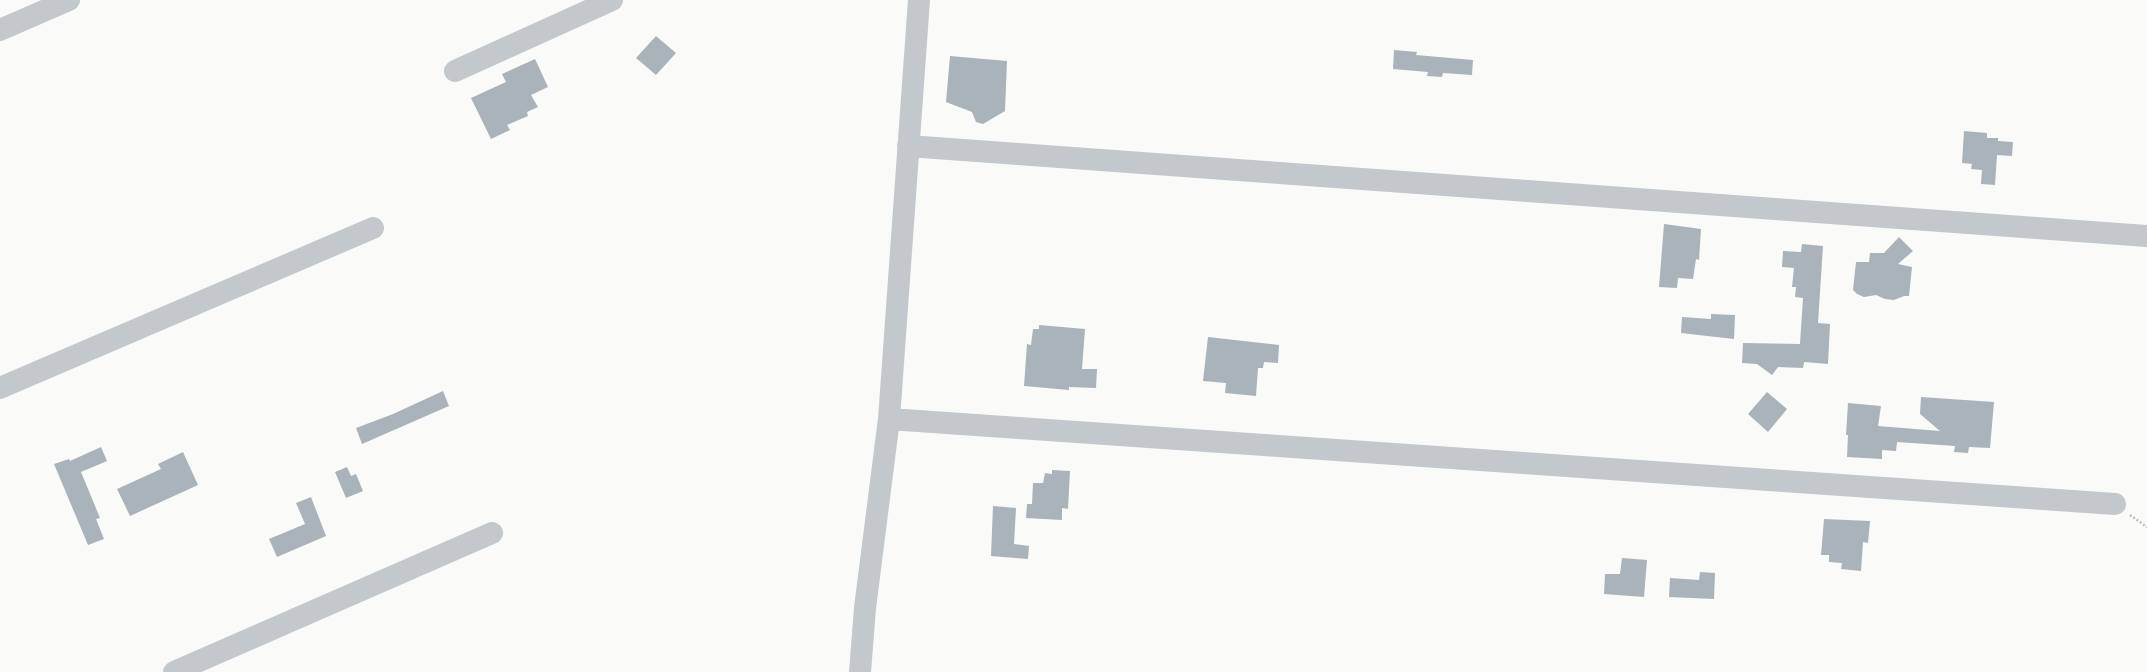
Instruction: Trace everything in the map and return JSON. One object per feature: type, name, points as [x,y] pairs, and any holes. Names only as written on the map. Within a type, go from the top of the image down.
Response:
[{"type":"street","points":[[0,30],[69,0]]},
{"type":"street","points":[[455,71],[612,0]]},
{"type":"street","points":[[860,672],[865,608],[889,418],[919,0]]},
{"type":"street","points":[[908,146],[2147,236]]},
{"type":"street","points":[[0,388],[373,228]]},
{"type":"street","points":[[889,418],[2115,504]]},
{"type":"street","points":[[174,672],[492,533]]},
{"type":"building","points":[[656,36],[676,53],[656,75],[636,58]]},
{"type":"building","points":[[1394,50],[1417,52],[1416,55],[1473,60],[1472,75],[1443,73],[1442,77],[1427,76],[1428,72],[1393,69]]},
{"type":"building","points":[[950,56],[1007,61],[1005,111],[983,124],[976,122],[972,112],[946,102]]},
{"type":"building","points":[[535,59],[548,87],[531,95],[538,107],[527,112],[528,116],[507,125],[510,130],[491,139],[471,98],[506,82],[502,74]]},
{"type":"building","points":[[1964,131],[1987,133],[1987,138],[1998,138],[1998,141],[2013,142],[2012,156],[1997,155],[1995,185],[1981,184],[1982,170],[1971,169],[1972,164],[1962,163]]},
{"type":"building","points":[[1664,224],[1701,229],[1699,260],[1696,259],[1693,279],[1678,278],[1677,288],[1659,287]]},
{"type":"building","points":[[1899,237],[1913,251],[1898,264],[1912,267],[1909,296],[1904,296],[1894,300],[1885,299],[1876,295],[1864,297],[1857,294],[1853,290],[1856,262],[1869,262],[1870,253],[1884,253]]},
{"type":"building","points":[[1802,244],[1823,246],[1818,323],[1830,324],[1828,364],[1804,362],[1803,368],[1778,367],[1772,375],[1757,364],[1742,363],[1743,343],[1800,344],[1803,298],[1795,297],[1796,287],[1792,287],[1794,268],[1782,267],[1783,251],[1801,252]]},
{"type":"building","points":[[1711,314],[1735,315],[1734,339],[1681,333],[1682,317],[1711,319]]},
{"type":"building","points":[[1039,325],[1085,329],[1082,369],[1097,369],[1096,388],[1069,387],[1069,390],[1024,386],[1027,344],[1031,345],[1033,329],[1039,329]]},
{"type":"building","points":[[1208,337],[1279,345],[1278,363],[1264,362],[1263,368],[1258,368],[1256,396],[1225,393],[1226,383],[1203,381]]},
{"type":"building","points":[[443,391],[449,406],[362,444],[356,428],[393,414]]},
{"type":"building","points":[[1767,392],[1787,409],[1768,432],[1748,414]]},
{"type":"building","points":[[1921,397],[1994,402],[1990,448],[1969,447],[1968,453],[1954,452],[1955,446],[1897,442],[1896,451],[1882,450],[1882,459],[1847,457],[1848,435],[1846,435],[1848,403],[1881,406],[1878,426],[1940,431],[1920,414]]},
{"type":"building","points":[[101,447],[107,461],[81,472],[100,518],[96,519],[104,539],[88,545],[54,464],[69,459],[70,461]]},
{"type":"building","points":[[183,452],[198,485],[130,516],[117,489],[161,469],[158,464]]},
{"type":"building","points":[[347,467],[351,476],[356,474],[363,491],[346,498],[335,472]]},
{"type":"building","points":[[1052,470],[1070,471],[1068,509],[1062,508],[1062,520],[1026,518],[1027,504],[1032,504],[1033,483],[1043,483],[1045,473],[1052,474]]},
{"type":"building","points":[[311,497],[326,536],[277,557],[269,539],[305,524],[296,503]]},
{"type":"building","points":[[993,506],[1016,508],[1014,544],[1029,546],[1028,559],[991,556]]},
{"type":"building","points":[[1824,519],[1870,521],[1868,543],[1863,542],[1861,571],[1841,569],[1842,563],[1829,562],[1829,555],[1821,555]]},
{"type":"building","points":[[1622,558],[1647,560],[1644,597],[1604,594],[1605,574],[1620,574]]},
{"type":"building","points":[[1700,572],[1715,573],[1714,599],[1669,597],[1670,578],[1699,580]]}]
